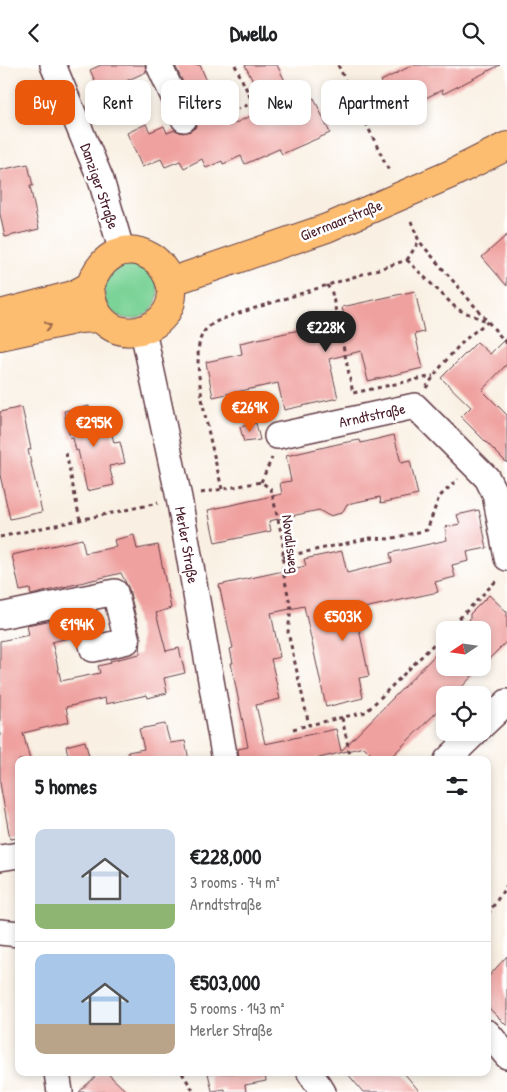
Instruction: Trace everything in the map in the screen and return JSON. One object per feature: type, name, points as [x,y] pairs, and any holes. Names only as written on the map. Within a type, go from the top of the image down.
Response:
[{"type":"main road","name":"Giermaarstraße","points":[[170,282],[328,228],[451,174],[507,146]]},
{"type":"main road","points":[[122,251],[138,251],[152,257],[164,268],[170,282],[171,297],[166,312],[156,323],[143,331],[127,332],[112,328],[99,318],[91,303],[90,286],[96,270],[107,258],[122,251]]},
{"type":"main road","points":[[1,319],[73,295],[90,286]]},
{"type":"main road","points":[[1,319],[99,318]]},
{"type":"street","name":"Danziger Straße","points":[[53,65],[101,180],[122,251]]},
{"type":"street","points":[[159,65],[166,80]]},
{"type":"street","name":"Merler Straße","points":[[143,331],[179,499],[224,756]]},
{"type":"street","name":"Arndtstraße","points":[[278,436],[415,406],[487,478],[494,494],[504,567]]},
{"type":"street","points":[[0,616],[80,599]]},
{"type":"street","points":[[491,717],[507,702]]},
{"type":"street","points":[[451,756],[467,741]]},
{"type":"street","points":[[0,859],[15,856]]},
{"type":"street","points":[[0,932],[15,934]]},
{"type":"street","points":[[491,1037],[507,1056]]},
{"type":"street","points":[[57,1076],[60,1092]]},
{"type":"street","points":[[312,1076],[323,1092]]},
{"type":"path","points":[[236,65],[249,94]]},
{"type":"path","points":[[338,65],[390,173]]},
{"type":"path","points":[[411,221],[419,241],[507,344]]},
{"type":"path","points":[[222,489],[198,365],[198,347],[203,333],[215,322],[407,260],[419,241]]},
{"type":"path","points":[[407,260],[457,309],[488,322]]},
{"type":"path","name":"Arndtstraße","points":[[327,285],[332,293],[353,393],[433,376]]},
{"type":"path","points":[[415,406],[433,376],[472,332],[488,322]]},
{"type":"path","points":[[66,453],[80,520]]},
{"type":"path","points":[[282,557],[370,538],[389,539],[427,530],[439,497],[473,465]]},
{"type":"path","name":"Novalisweg","points":[[0,537],[261,482],[271,489],[283,541],[282,557],[291,609],[288,632],[309,725]]},
{"type":"path","points":[[456,621],[504,567]]},
{"type":"path","points":[[293,729],[366,712],[436,642]]},
{"type":"path","points":[[342,718],[350,756]]},
{"type":"path","points":[[491,910],[507,885]]},
{"type":"path","points":[[184,1076],[194,1092]]},
{"type":"green space","points":[[131,265],[141,267],[150,273],[156,282],[158,292],[156,302],[150,311],[141,317],[131,319],[121,317],[112,311],[106,302],[104,292],[106,282],[112,273],[121,267]]},
{"type":"building","points":[[101,65],[145,65],[146,72],[128,80],[95,80],[90,70]]},
{"type":"building","points":[[175,65],[200,65],[206,80],[182,80]]},
{"type":"building","points":[[245,65],[277,65],[284,80],[252,80]]},
{"type":"building","points":[[413,65],[500,65],[443,94],[442,90],[427,97],[427,80],[383,80]]},
{"type":"building","points":[[314,98],[321,113],[321,125],[326,125],[330,133],[282,154],[279,149],[245,164],[241,156],[223,164],[222,161],[206,168],[202,159],[184,168],[180,161],[165,167],[161,159],[142,167],[127,133],[144,125],[146,125],[150,132],[164,126],[167,133],[175,130],[183,133],[195,128],[196,125],[239,125],[239,121],[249,117],[249,125],[311,125],[311,99]]},
{"type":"building","points":[[28,164],[33,186],[30,186],[39,229],[5,237],[0,214],[0,170]]},
{"type":"building","points":[[507,235],[507,286],[482,257]]},
{"type":"building","points":[[415,291],[424,332],[415,334],[423,368],[368,381],[361,351],[329,359],[338,398],[284,410],[278,383],[213,397],[206,362],[242,354],[240,343],[345,320],[342,307]]},
{"type":"building","points":[[507,337],[507,364],[482,390],[507,415],[507,463],[461,417],[471,407],[441,378],[477,342],[490,354]]},
{"type":"building","points":[[89,406],[94,425],[109,422],[114,443],[120,442],[125,463],[109,466],[114,485],[87,491],[78,450],[76,451],[73,438],[70,438],[64,411]]},
{"type":"building","points":[[22,407],[31,449],[28,450],[42,512],[10,519],[0,475],[0,412]]},
{"type":"building","points":[[256,423],[260,440],[244,442],[240,427]]},
{"type":"building","points":[[394,435],[401,463],[410,461],[418,495],[381,503],[380,497],[347,504],[342,513],[329,516],[319,510],[269,521],[271,531],[215,543],[208,510],[282,494],[280,483],[291,481],[286,456],[342,443],[360,440],[361,443]]},
{"type":"building","points":[[479,510],[487,548],[467,552],[469,561],[452,565],[455,577],[435,582],[438,592],[355,610],[369,676],[359,678],[363,698],[326,707],[304,606],[271,613],[280,657],[271,659],[280,699],[256,705],[265,744],[336,729],[341,751],[436,654],[436,676],[472,676],[463,686],[436,686],[436,713],[392,756],[373,756],[364,747],[327,756],[239,756],[238,749],[248,747],[231,663],[233,663],[230,649],[233,648],[219,585],[306,566],[304,559],[342,551],[347,573],[392,562],[390,553],[447,540],[445,527],[460,524],[457,515]]},
{"type":"building","points":[[134,535],[137,549],[158,545],[171,608],[156,613],[166,651],[179,648],[185,673],[164,678],[167,693],[148,698],[147,695],[106,704],[105,698],[66,707],[69,722],[23,733],[29,756],[15,756],[15,838],[10,839],[0,783],[0,641],[29,635],[27,625],[68,617],[72,637],[52,642],[61,681],[100,673],[98,666],[111,663],[110,661],[140,654],[141,638],[129,589],[121,573],[31,595],[30,589],[20,591],[12,555],[82,539],[85,553],[116,547],[114,540]]},
{"type":"building","points":[[489,595],[507,612],[507,641],[491,657],[491,621],[468,621],[470,614]]},
{"type":"building","points":[[165,724],[170,743],[185,741],[188,756],[128,756],[128,752],[144,749],[139,729]]},
{"type":"building","points":[[85,741],[89,756],[68,756],[66,746]]},
{"type":"building","points":[[507,956],[507,1026],[491,1010],[491,974]]},
{"type":"building","points":[[96,1076],[110,1076],[127,1092],[79,1092]]},
{"type":"building","points":[[209,1076],[265,1076],[266,1081],[245,1085],[246,1092],[225,1092],[225,1089],[212,1091]]},
{"type":"building","points":[[350,1076],[407,1076],[420,1092],[363,1092]]}]
